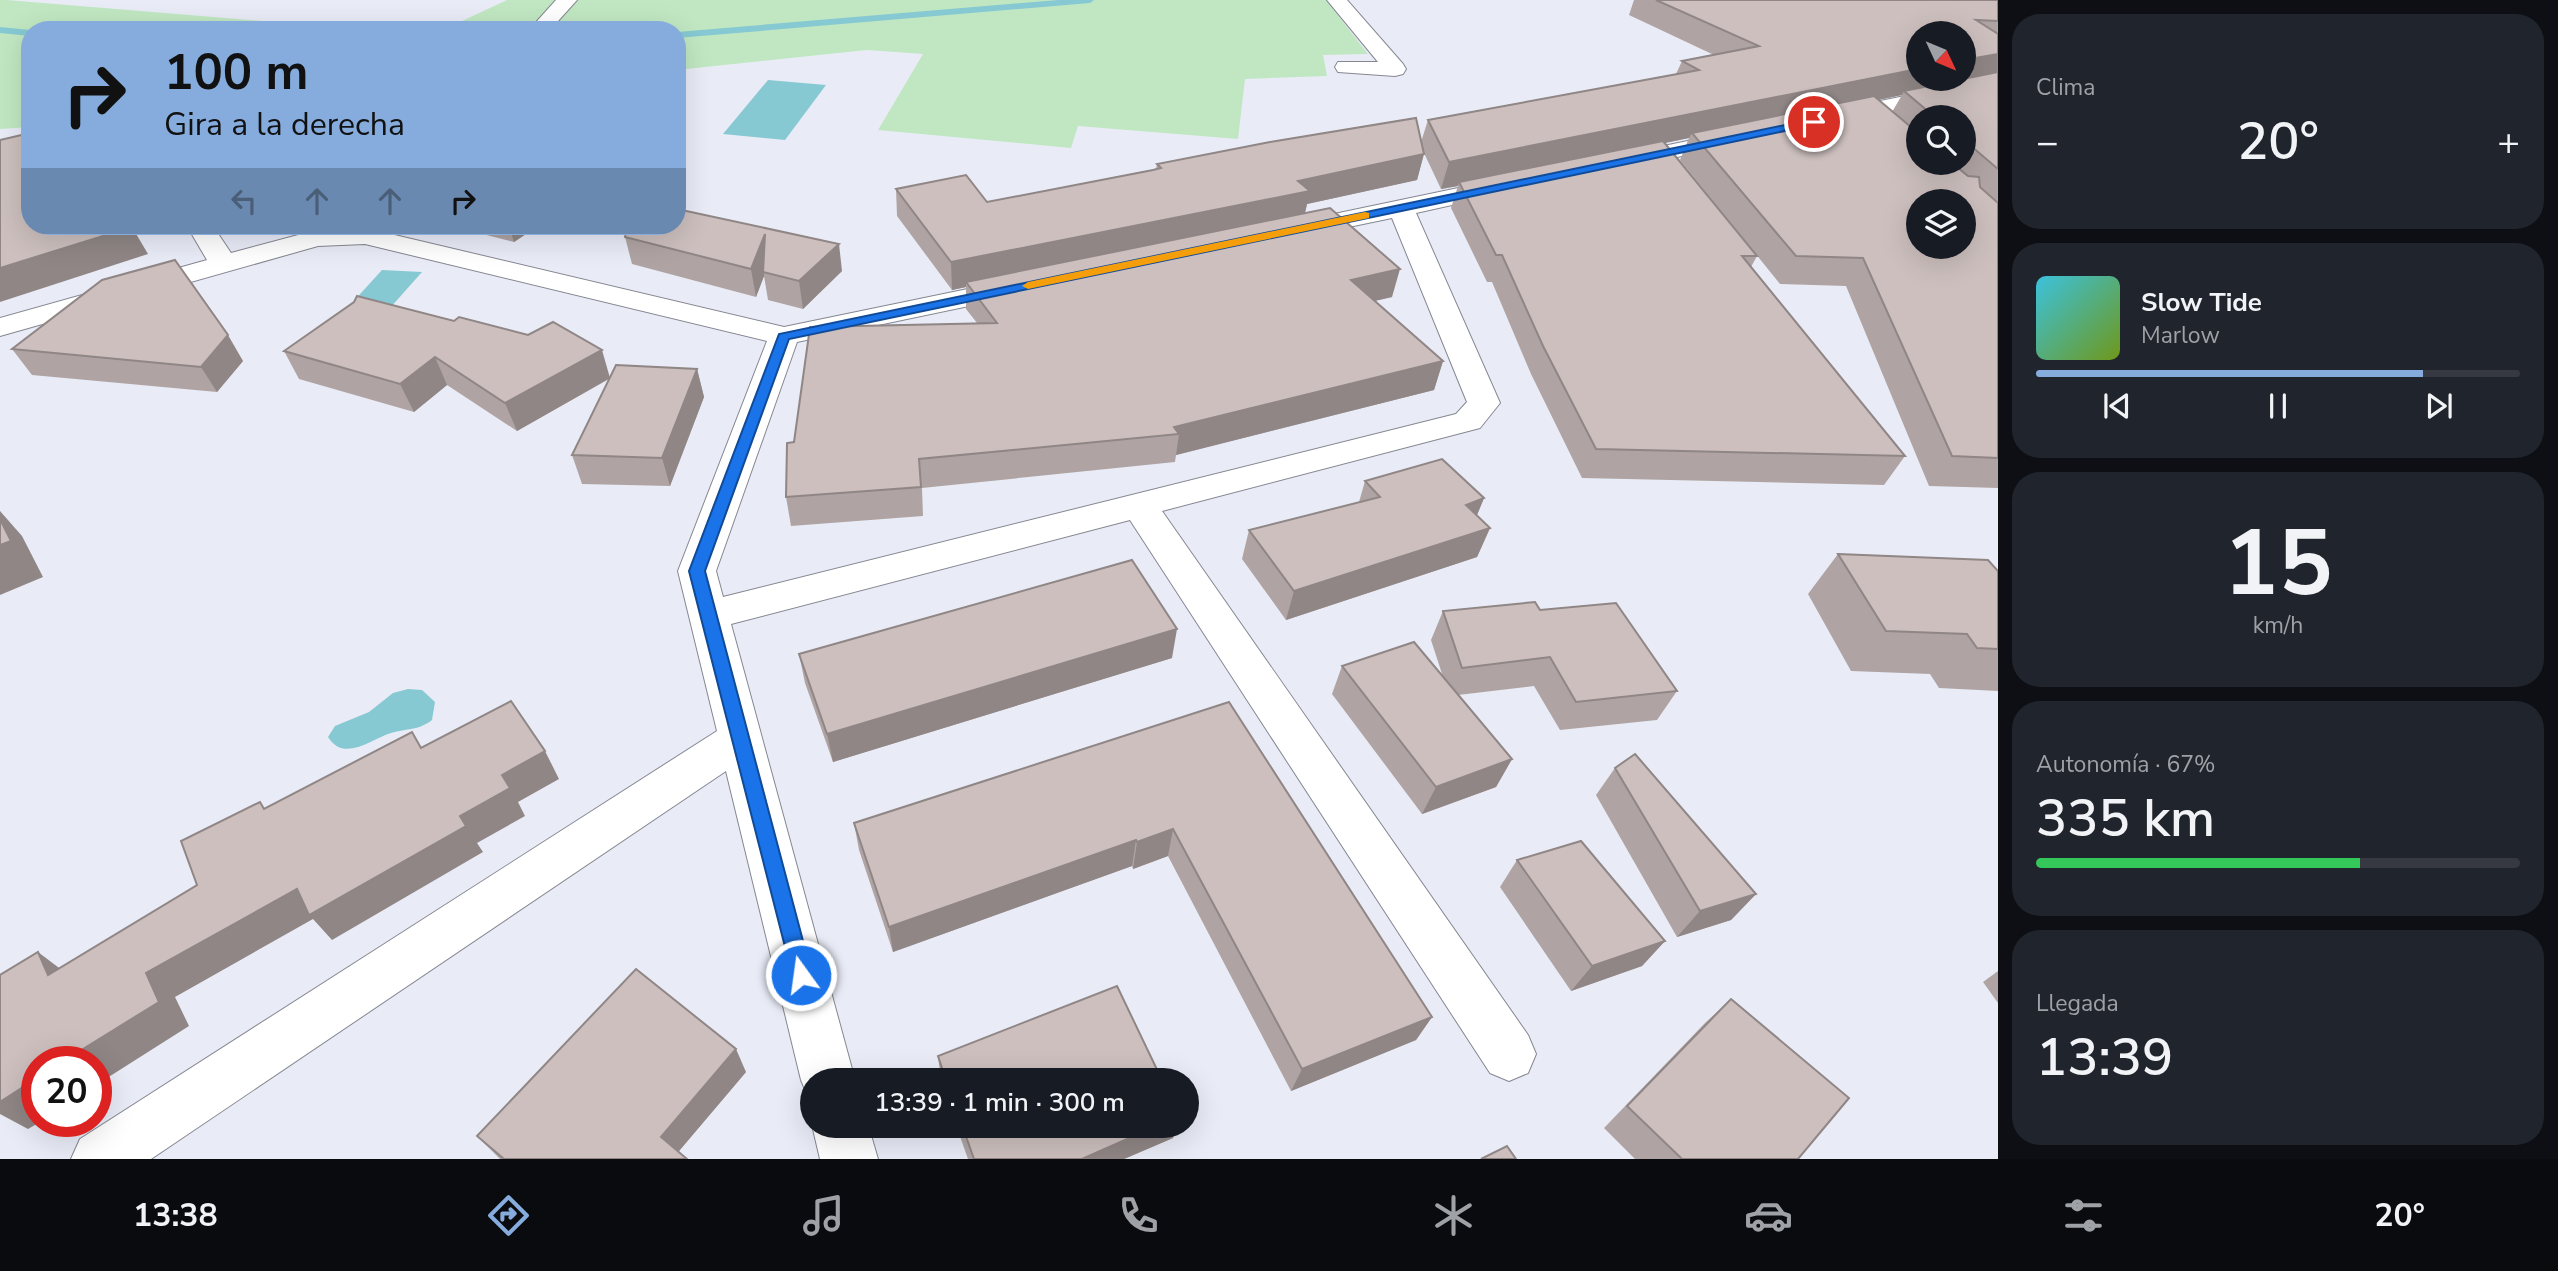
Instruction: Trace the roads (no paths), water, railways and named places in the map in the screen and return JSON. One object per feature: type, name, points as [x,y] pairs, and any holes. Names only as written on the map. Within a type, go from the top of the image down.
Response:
[{"type":"lane","points":[[547,21],[567,0]]},
{"type":"lane","points":[[1336,0],[1395,69],[1346,67]]},
{"type":"lane","points":[[1814,122],[1998,84]]},
{"type":"lane","points":[[1866,111],[1887,130]]},
{"type":"lane","points":[[1591,168],[1667,165],[1762,133]]},
{"type":"lane","points":[[1268,236],[1537,180]]},
{"type":"lane","points":[[708,615],[1468,421],[1484,403],[1401,208]]},
{"type":"lane","points":[[206,235],[224,264]]},
{"type":"lane","points":[[0,327],[317,237],[365,236],[784,336],[1041,283]]},
{"type":"lane","points":[[784,336],[697,571],[825,1068]]},
{"type":"lane","points":[[1139,505],[1509,1054]]},
{"type":"lane","points":[[100,1159],[740,739]]},
{"type":"lane","points":[[843,1138],[849,1159]]},
{"type":"water","points":[[768,80],[826,85],[785,140],[723,134]]},
{"type":"water","points":[[382,270],[422,272],[382,317],[341,315]]},
{"type":"water","points":[[408,689],[422,690],[435,702],[432,720],[427,724],[391,733],[350,749],[334,745],[328,737],[335,726],[369,712],[393,693]]},
{"type":"waterway","points":[[686,34],[1090,0]]},
{"type":"waterway","points":[[0,30],[21,32]]}]
